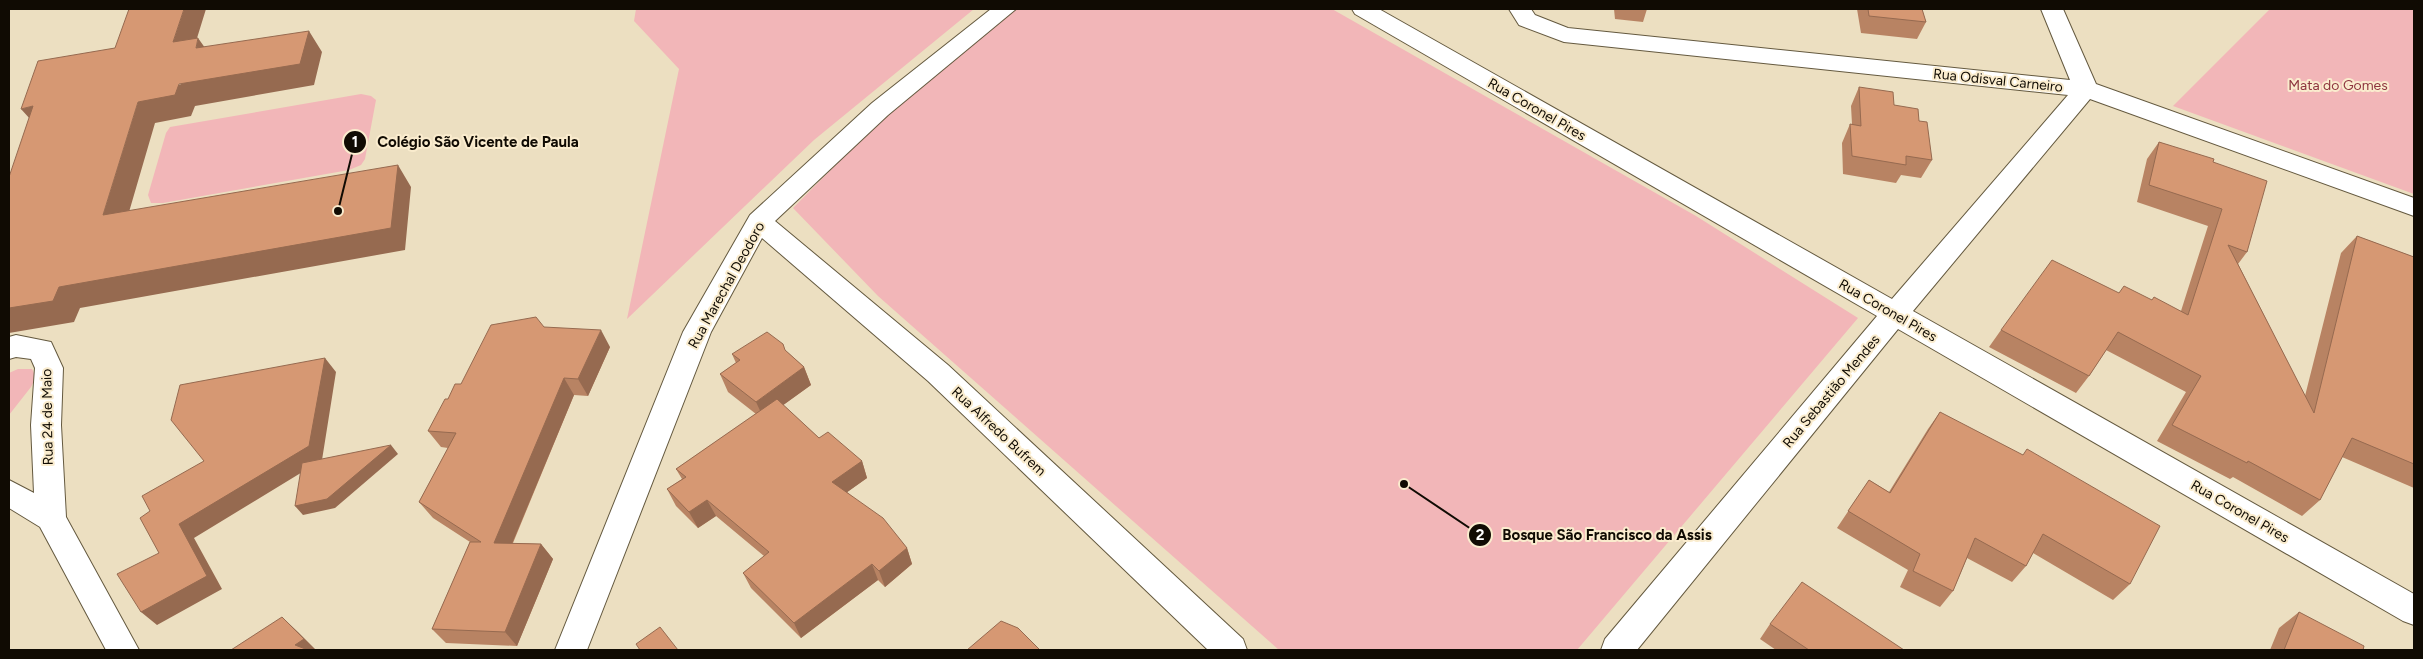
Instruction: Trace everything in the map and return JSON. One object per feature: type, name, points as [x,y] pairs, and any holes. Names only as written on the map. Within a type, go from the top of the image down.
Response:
[{"type":"street","name":"Rua Marechal Deodoro","points":[[572,650],[697,332],[759,221],[880,108],[1005,9]]},
{"type":"street","name":"Rua Coronel Pires","points":[[1363,9],[2414,611]]},
{"type":"street","name":"Rua Odisval Carneiro","points":[[1520,9],[1527,20],[1564,35],[2086,89],[2414,207]]},
{"type":"street","points":[[2052,9],[2086,89]]},
{"type":"street","name":"Rua Sebastião Mendes","points":[[1617,650],[1895,314],[2086,89]]},
{"type":"street","name":"Rua Alfredo Bufrem","points":[[759,221],[938,373],[1231,650]]},
{"type":"street","name":"Rua 24 de Maio","points":[[9,348],[16,346],[41,350],[49,368],[46,425],[51,518],[123,650]]},
{"type":"street","points":[[9,493],[51,518]]},
{"type":"green space","points":[[636,9],[974,9],[814,140],[627,319],[679,69],[634,21]]},
{"type":"green space","points":[[1015,9],[1332,9],[1696,216],[1858,318],[1577,650],[1279,650],[878,296],[793,208],[887,113]]},
{"type":"green space","name":"Mata do Gomes","points":[[2270,9],[2414,9],[2414,194],[2173,106]]},
{"type":"green space","points":[[361,94],[371,96],[376,100],[365,159],[361,165],[349,170],[163,203],[151,203],[148,195],[166,133],[170,127]]},
{"type":"green space","points":[[18,369],[32,369],[36,377],[31,387],[9,415],[9,373]]},
{"type":"building","points":[[129,9],[184,9],[173,42],[198,38],[196,48],[309,31],[300,64],[179,84],[175,95],[138,102],[103,215],[398,165],[391,228],[59,287],[53,301],[9,308],[9,177],[33,106],[21,109],[38,61],[115,48]]},
{"type":"building","points":[[1868,9],[1922,9],[1926,22],[1869,16]]},
{"type":"building","points":[[1859,87],[1893,92],[1894,105],[1918,109],[1919,121],[1927,122],[1932,160],[1906,156],[1906,165],[1852,156],[1850,124],[1861,126]]},
{"type":"building","points":[[2159,142],[2214,159],[2213,162],[2267,181],[2247,252],[2228,245],[2314,413],[2357,236],[2414,257],[2414,464],[2352,438],[2320,500],[2248,461],[2247,463],[2172,425],[2201,376],[2118,332],[2089,376],[2001,330],[2052,260],[2119,293],[2124,286],[2152,300],[2154,297],[2188,315],[2222,209],[2149,185]]},
{"type":"building","points":[[536,317],[544,327],[601,330],[578,379],[564,378],[494,543],[541,544],[505,632],[432,629],[470,542],[481,542],[419,502],[456,433],[428,431],[455,384],[461,384],[491,325]]},
{"type":"building","points":[[767,332],[783,344],[785,350],[804,367],[756,402],[720,374],[740,360],[732,354]]},
{"type":"building","points":[[325,358],[309,446],[179,524],[207,576],[141,612],[117,574],[159,553],[140,518],[150,511],[142,496],[204,461],[171,420],[180,385]]},
{"type":"building","points":[[777,399],[819,438],[828,432],[862,461],[832,482],[883,518],[907,548],[879,571],[872,564],[794,623],[743,573],[769,552],[707,500],[689,512],[667,489],[686,477],[676,469]]},
{"type":"building","points":[[1940,412],[2023,455],[2027,449],[2160,526],[2130,584],[2043,534],[2026,566],[1975,538],[1953,591],[1913,571],[1920,554],[1848,511],[1869,480],[1890,493]]},
{"type":"building","points":[[391,445],[327,499],[295,506],[302,463]]},
{"type":"building","points":[[1802,582],[1904,650],[1809,650],[1770,624]]},
{"type":"building","points":[[2299,612],[2364,646],[2363,650],[2284,650]]},
{"type":"building","points":[[282,617],[304,639],[295,645],[308,650],[231,650]]},
{"type":"building","points":[[1001,621],[1018,628],[1040,650],[967,650]]},
{"type":"building","points":[[660,627],[678,650],[640,650],[636,644]]},
{"type":"place","name":"Colégio São Vicente de Paula","points":[[338,211]]},
{"type":"place","name":"Bosque São Francisco da Assis","points":[[1404,484]]}]
